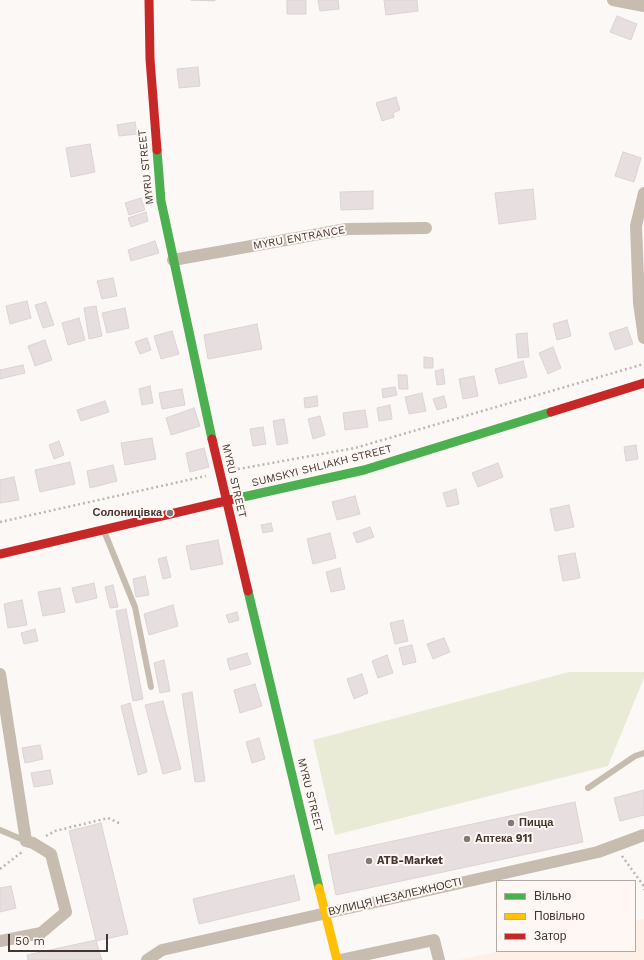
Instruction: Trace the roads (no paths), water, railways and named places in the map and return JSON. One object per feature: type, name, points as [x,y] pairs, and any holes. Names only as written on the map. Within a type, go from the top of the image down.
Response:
[{"type":"street","name":"MYRU STREET","points":[[149,0],[150,59],[156,154],[161,200],[226,502],[325,913],[339,960]]},
{"type":"street","points":[[613,0],[644,6]]},
{"type":"street","points":[[644,193],[636,226],[639,303],[644,338]]},
{"type":"street","name":"MYRU ENTRANCE","points":[[173,260],[347,229],[426,228]]},
{"type":"street","name":"SUMSKYI SHLIAKH STREET","points":[[0,554],[364,470],[644,383]]},
{"type":"street","points":[[0,674],[30,842],[51,854],[66,912],[41,933],[0,941]]},
{"type":"street","name":"ВУЛИЦЯ НЕЗАЛЕЖНОСТІ","points":[[147,960],[162,950],[598,852],[644,836]]},
{"type":"street","points":[[339,960],[434,940],[439,960]]},
{"type":"lane","points":[[103,530],[135,607],[151,687]]},
{"type":"lane","points":[[588,788],[636,756],[644,753]]},
{"type":"lane","points":[[0,830],[30,842]]},
{"type":"place","name":"Солоницівка","points":[[170,513]]},
{"type":"place","name":"Пицца","points":[[511,823]]},
{"type":"place","name":"Аптека 911","points":[[467,839]]},
{"type":"place","name":"ATB-Market","points":[[369,861]]}]
